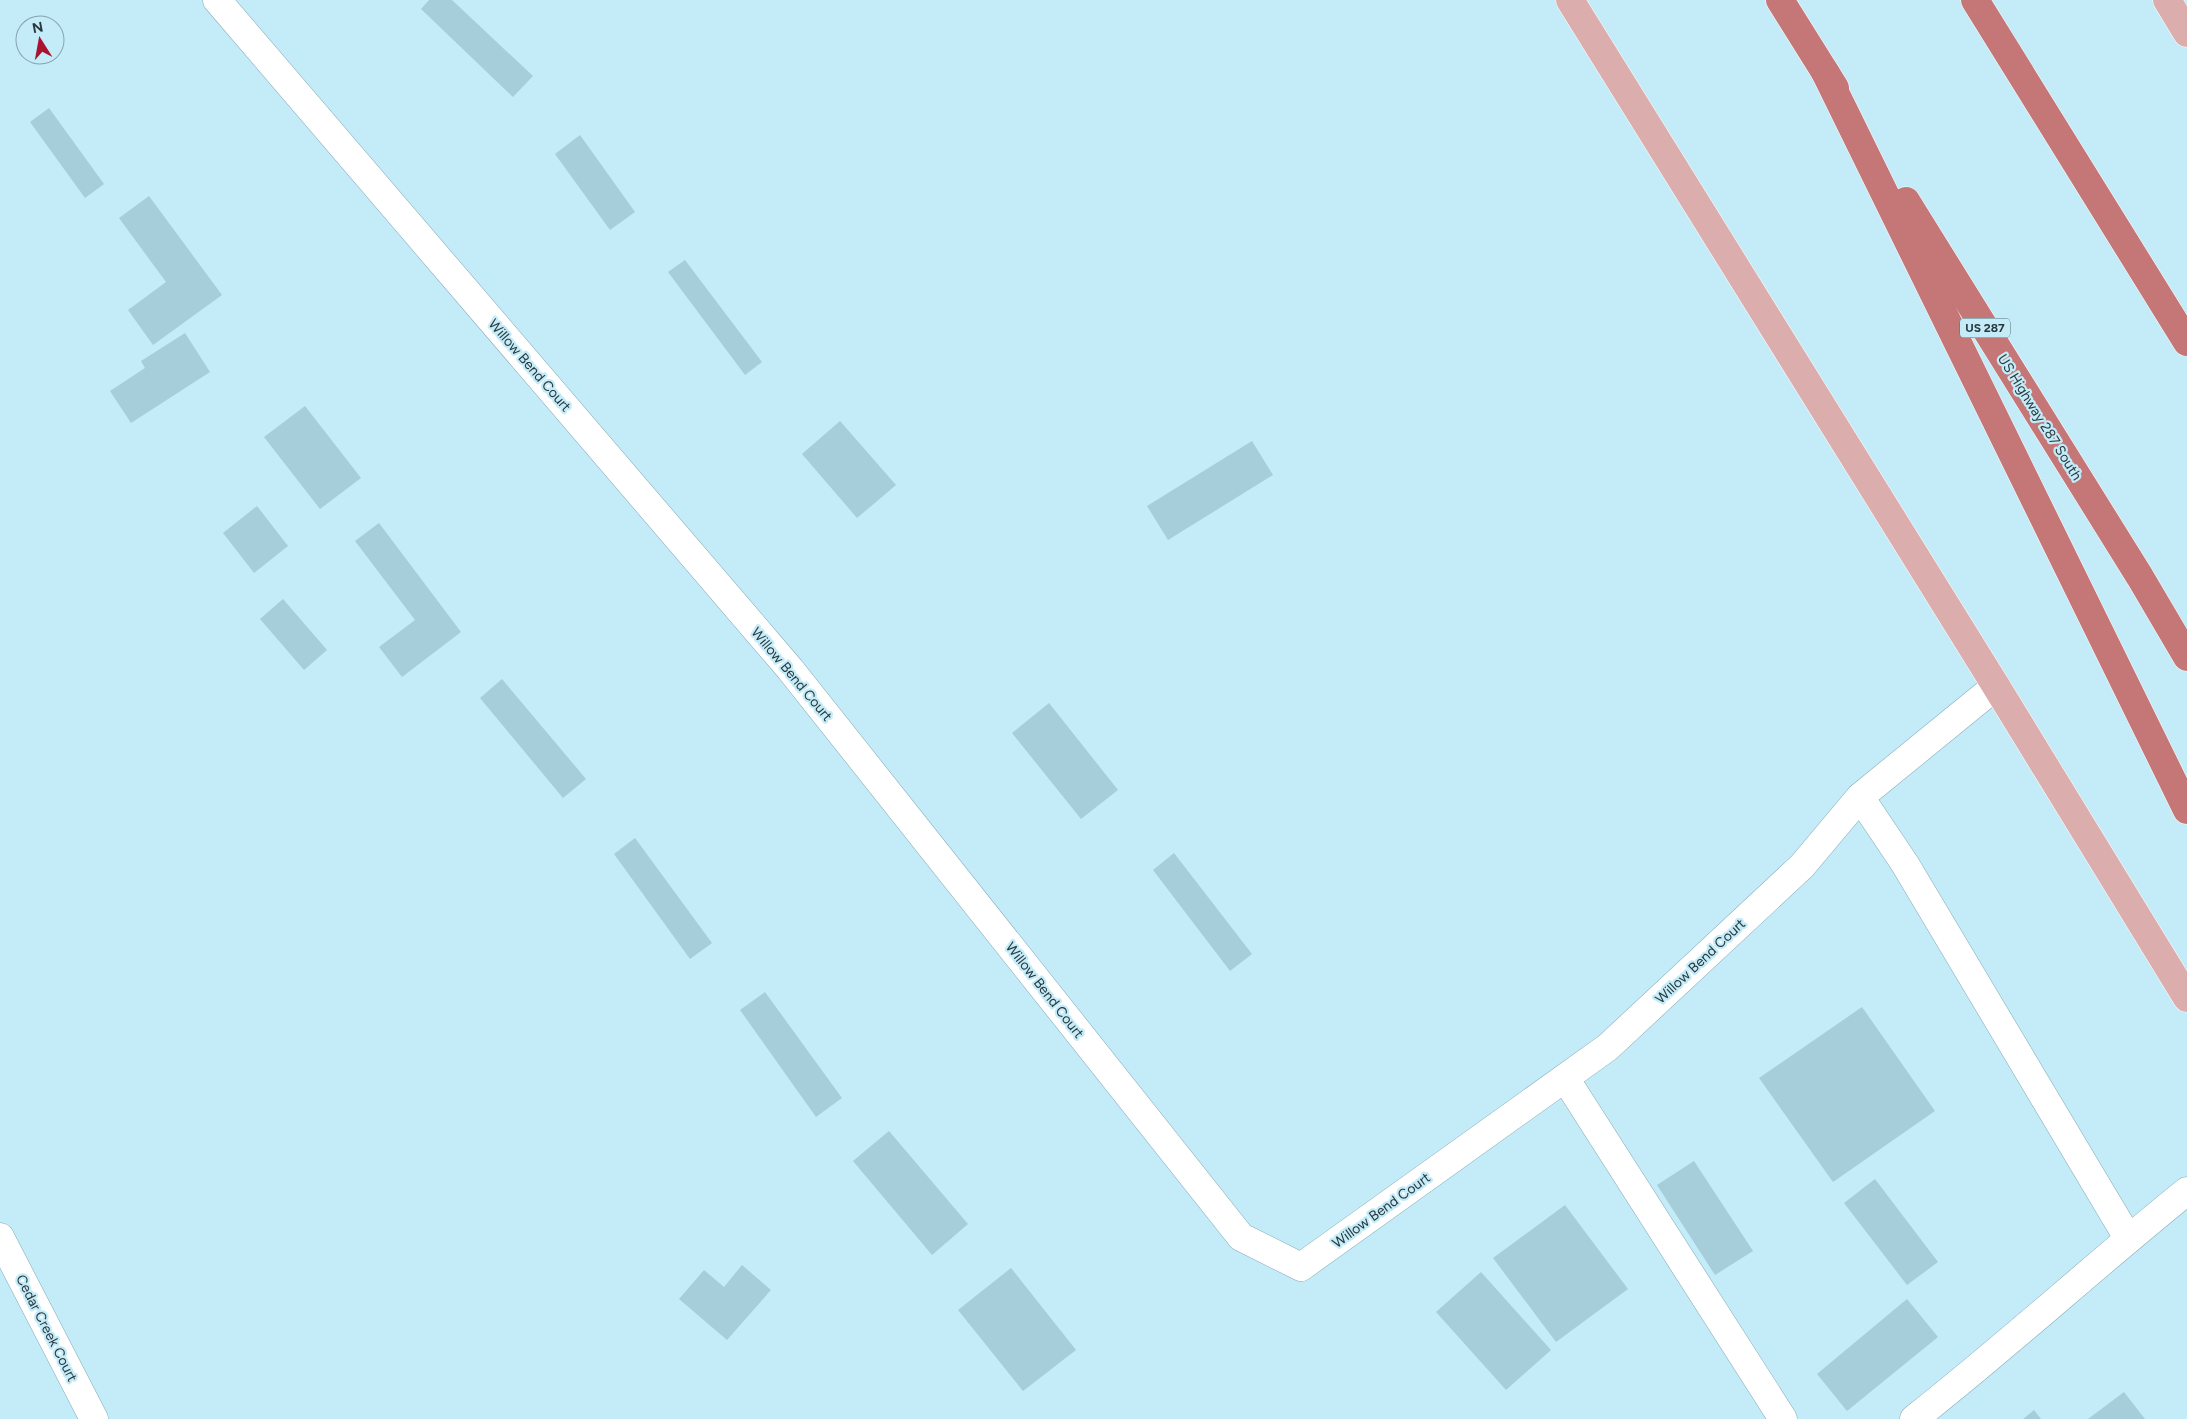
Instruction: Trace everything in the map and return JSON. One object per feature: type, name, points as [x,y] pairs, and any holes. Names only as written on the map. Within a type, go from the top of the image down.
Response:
[{"type":"highway","name":"US Highway 287 South","points":[[1780,0],[2140,577],[2187,657]]},
{"type":"highway","points":[[1975,0],[2187,342]]},
{"type":"highway","points":[[1825,72],[2187,810]]},
{"type":"highway","points":[[2150,283],[2187,333]]},
{"type":"main road","points":[[1570,0],[1996,686],[2187,998]]},
{"type":"main road","points":[[2167,0],[2187,33]]},
{"type":"street","name":"Willow Bend Court","points":[[217,0],[790,669],[1241,1237],[1301,1267],[1608,1047],[1802,866],[1860,797],[1996,686]]},
{"type":"street","points":[[1860,797],[1905,864],[2128,1238]]},
{"type":"street","points":[[1565,1078],[1783,1419]]},
{"type":"street","points":[[1914,1419],[1981,1366],[2128,1238],[2187,1191]]},
{"type":"street","name":"Cedar Creek Court","points":[[0,1237],[94,1419]]},
{"type":"building","points":[[429,0],[452,0],[533,76],[513,97],[421,9]]},
{"type":"building","points":[[49,108],[104,184],[85,198],[30,122]]},
{"type":"building","points":[[580,135],[635,212],[610,230],[555,154]]},
{"type":"building","points":[[149,196],[222,295],[153,345],[128,310],[166,282],[119,218]]},
{"type":"building","points":[[685,260],[762,362],[745,375],[668,272]]},
{"type":"building","points":[[185,333],[210,372],[131,423],[110,391],[145,368],[141,361]]},
{"type":"building","points":[[305,406],[361,478],[320,509],[264,437]]},
{"type":"building","points":[[840,421],[896,485],[857,518],[802,454]]},
{"type":"building","points":[[1252,441],[1273,475],[1168,540],[1147,506]]},
{"type":"building","points":[[257,506],[288,546],[254,573],[223,533]]},
{"type":"building","points":[[379,523],[461,632],[402,677],[379,647],[415,620],[355,541]]},
{"type":"building","points":[[283,599],[327,650],[304,670],[260,619]]},
{"type":"building","points":[[502,679],[586,779],[563,798],[480,698]]},
{"type":"building","points":[[1049,703],[1118,790],[1081,819],[1012,733]]},
{"type":"building","points":[[635,838],[712,943],[690,959],[614,854]]},
{"type":"building","points":[[1174,853],[1252,954],[1230,971],[1153,870]]},
{"type":"building","points":[[765,992],[842,1098],[816,1117],[740,1010]]},
{"type":"building","points":[[1862,1007],[1935,1111],[1833,1182],[1759,1078]]},
{"type":"building","points":[[889,1131],[968,1224],[932,1255],[853,1161]]},
{"type":"building","points":[[1694,1161],[1753,1251],[1715,1275],[1657,1185]]},
{"type":"building","points":[[1875,1179],[1938,1262],[1907,1285],[1844,1203]]},
{"type":"building","points":[[1565,1205],[1628,1289],[1556,1342],[1493,1258]]},
{"type":"building","points":[[742,1265],[771,1290],[727,1340],[679,1299],[704,1270],[724,1287]]},
{"type":"building","points":[[1011,1268],[1076,1350],[1023,1391],[958,1310]]},
{"type":"building","points":[[1481,1272],[1551,1350],[1506,1390],[1436,1312]]},
{"type":"building","points":[[1907,1299],[1938,1337],[1847,1411],[1817,1374]]},
{"type":"building","points":[[2124,1392],[2145,1419],[2088,1419]]},
{"type":"building","points":[[2034,1410],[2041,1419],[2023,1419]]}]
